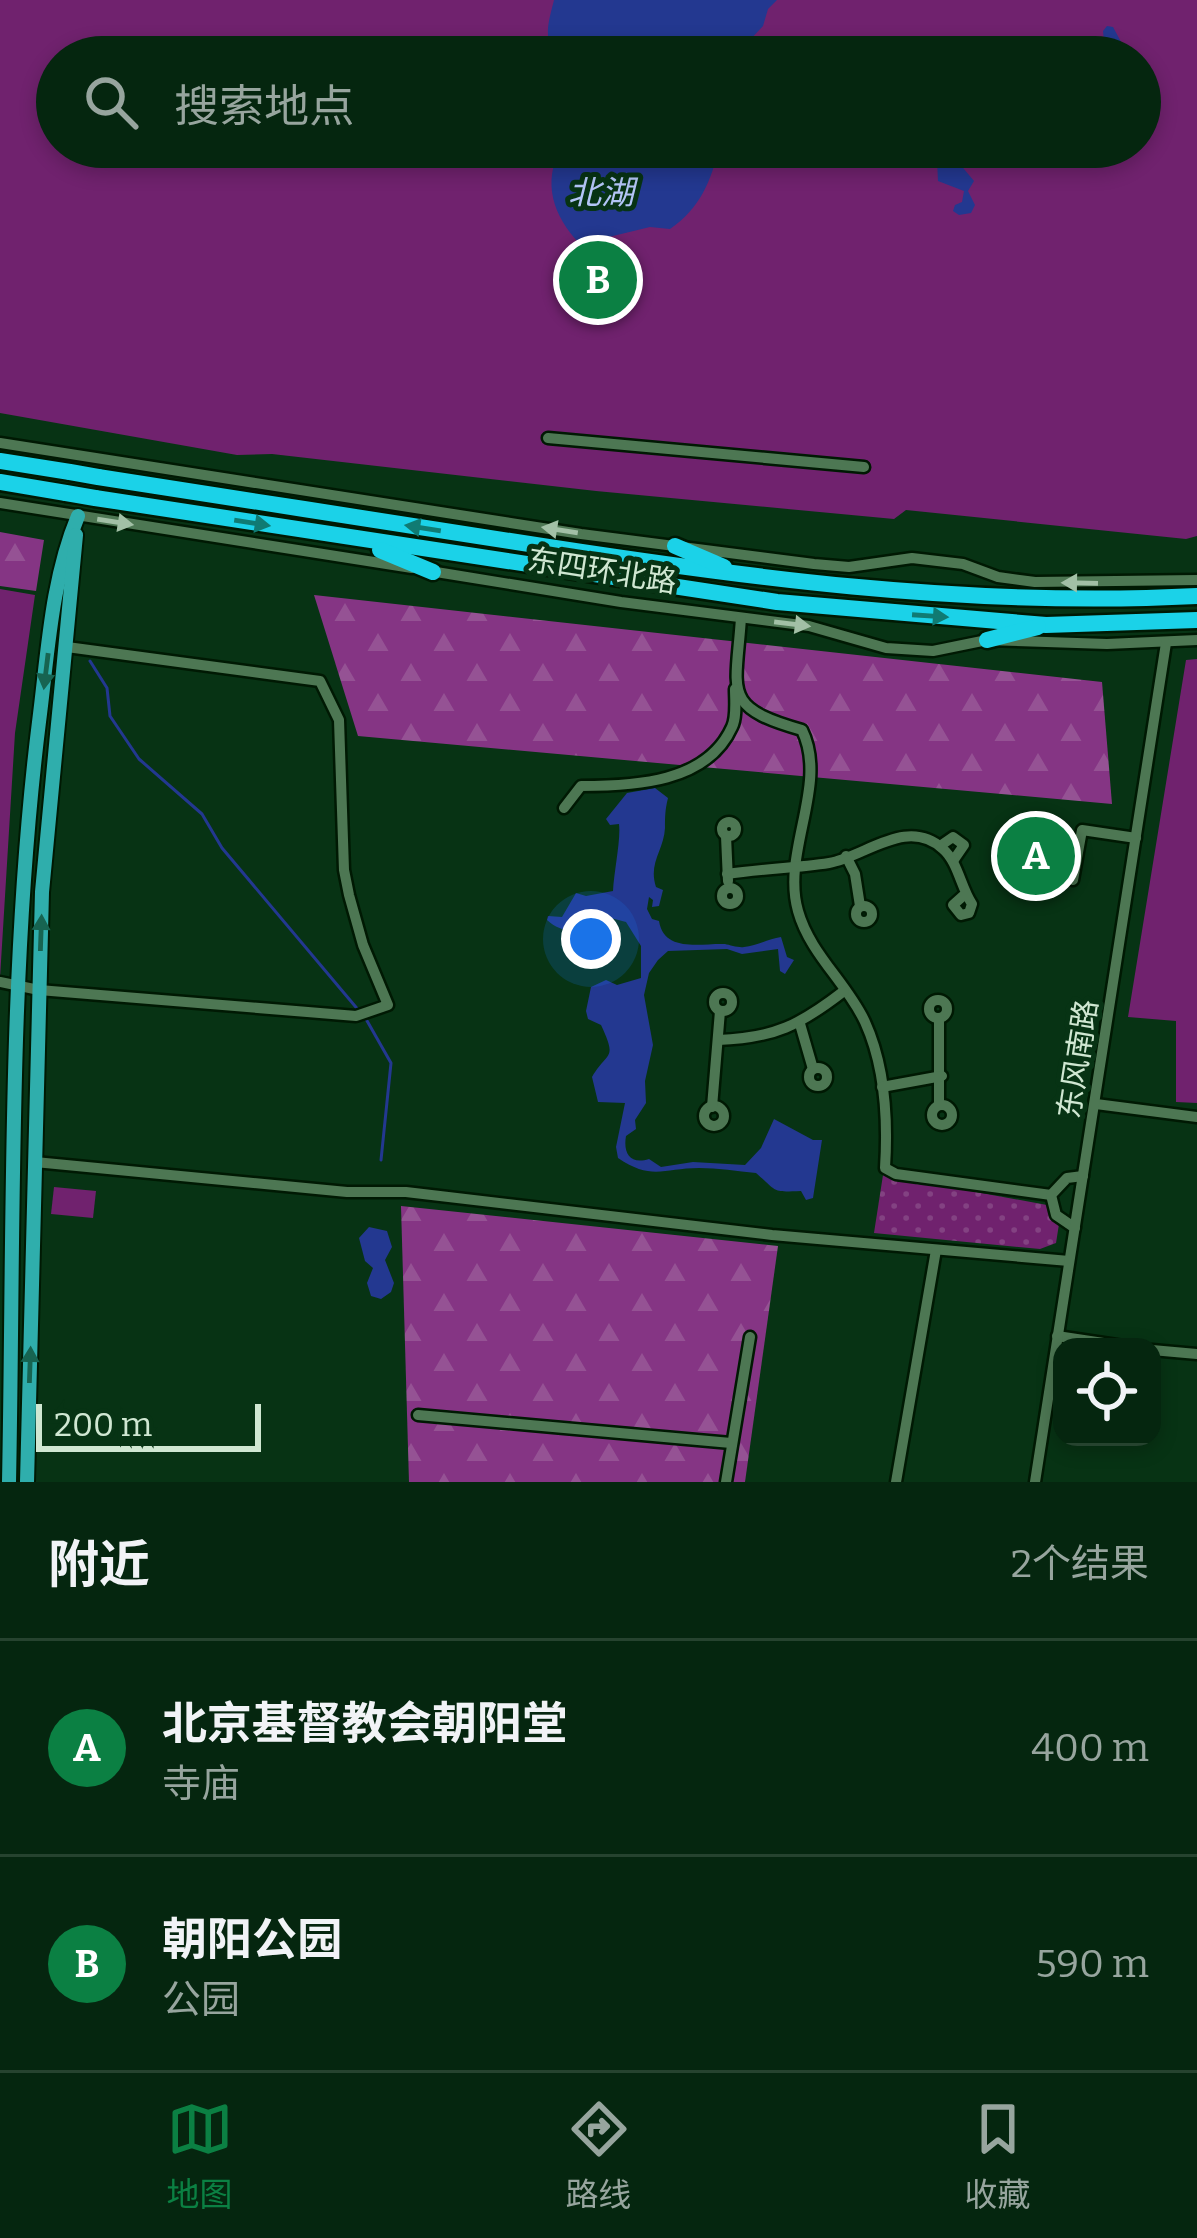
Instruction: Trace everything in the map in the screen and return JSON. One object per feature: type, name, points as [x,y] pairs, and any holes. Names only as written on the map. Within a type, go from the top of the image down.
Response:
[{"type":"highway","name":"东四环北路","points":[[0,461],[747,577],[1036,600],[1197,596]]},
{"type":"highway","name":"东四环北路","points":[[0,482],[695,592],[1046,626],[1197,620]]},
{"type":"highway","points":[[352,538],[434,572]]},
{"type":"highway","points":[[676,546],[747,577]]},
{"type":"highway","points":[[987,640],[1046,626]]},
{"type":"main road","points":[[27,1482],[39,990],[49,802],[78,517]]},
{"type":"main road","points":[[9,1482],[24,878],[38,730],[63,551],[78,517]]},
{"type":"street","points":[[548,437],[864,467]]},
{"type":"street","name":"东四环北路","points":[[0,442],[676,546],[849,567],[890,559],[940,560],[1034,582],[1197,580]]},
{"type":"street","points":[[78,517],[87,456]]},
{"type":"street","name":"东四环北路","points":[[0,503],[829,630],[886,648],[933,651],[987,640],[1197,640]]},
{"type":"street","points":[[564,808],[581,786],[660,779],[705,762],[733,725],[741,618]]},
{"type":"street","name":"东风南路","points":[[1034,1482],[1166,643]]},
{"type":"street","points":[[0,982],[39,990],[356,1016],[388,1005],[363,946],[346,883],[339,720],[320,681],[67,647]]},
{"type":"street","points":[[735,689],[753,715],[802,730],[813,752],[796,864],[797,909],[811,942],[865,1022],[882,1088],[885,1168],[896,1174],[1051,1196]]},
{"type":"street","points":[[1073,880],[1082,830],[1136,838]]},
{"type":"street","points":[[726,836],[728,881],[796,864],[832,863],[895,838],[923,838],[940,846],[953,861],[963,896]]},
{"type":"street","points":[[940,846],[952,837],[959,838],[964,845],[953,861]]},
{"type":"street","points":[[846,856],[860,906]]},
{"type":"street","points":[[718,1040],[753,1039],[800,1024],[844,991]]},
{"type":"street","points":[[712,1107],[720,1011]]},
{"type":"street","points":[[939,1018],[939,1105]]},
{"type":"street","points":[[800,1024],[812,1070]]},
{"type":"street","points":[[882,1088],[942,1076]]},
{"type":"street","points":[[1096,1104],[1197,1117]]},
{"type":"street","points":[[35,1162],[347,1192],[406,1192],[749,1232],[1069,1261]]},
{"type":"street","points":[[1051,1196],[1067,1178],[1083,1176]]},
{"type":"street","points":[[1051,1196],[1056,1215],[1075,1228]]},
{"type":"street","points":[[896,1482],[936,1250]]},
{"type":"street","points":[[1057,1336],[1070,1338]]},
{"type":"street","points":[[726,1482],[750,1337]]},
{"type":"street","points":[[1161,1351],[1197,1354]]},
{"type":"street","points":[[418,1415],[731,1443]]},
{"type":"shaded area","points":[[0,0],[1197,0],[1197,536],[1186,539],[906,510],[894,519],[272,454],[237,455],[0,413]]},
{"type":"shaded area","points":[[0,589],[35,595],[15,733],[0,978]]},
{"type":"shaded area","points":[[1197,659],[1197,1103],[1176,1102],[1176,1021],[1128,1017],[1186,660]]},
{"type":"shaded area","points":[[883,1175],[1047,1205],[1059,1224],[1056,1243],[1040,1249],[874,1233]]},
{"type":"shaded area","points":[[54,1187],[96,1191],[93,1218],[51,1214]]},
{"type":"green space","points":[[0,532],[44,540],[36,591],[0,586]]},
{"type":"green space","points":[[314,595],[1102,682],[1112,804],[358,736]]},
{"type":"green space","points":[[401,1206],[778,1246],[745,1482],[409,1482]]},
{"type":"water","points":[[554,0],[777,0],[754,36],[548,36]]},
{"type":"water","points":[[1113,27],[1118,36],[1104,36],[1103,31]]},
{"type":"water","name":"北湖","points":[[553,168],[713,168],[703,193],[670,229],[650,227],[580,244],[557,210]]},
{"type":"water","points":[[937,168],[963,168],[974,181],[968,191],[975,205],[971,213],[953,211],[964,191],[938,181]]},
{"type":"water","points":[[655,788],[668,798],[654,871],[656,887],[663,890],[659,906],[652,907],[649,897],[647,909],[652,919],[659,921],[668,938],[685,944],[742,947],[781,937],[787,957],[794,960],[785,974],[780,971],[778,949],[742,954],[727,949],[668,951],[658,960],[644,995],[653,1045],[645,1081],[646,1103],[635,1120],[636,1129],[626,1136],[627,1152],[633,1159],[649,1159],[661,1167],[693,1162],[745,1165],[761,1148],[774,1119],[813,1140],[822,1140],[813,1198],[806,1200],[801,1191],[776,1190],[756,1173],[699,1168],[658,1172],[618,1158],[625,1103],[598,1102],[592,1077],[610,1050],[601,1025],[588,1019],[586,1011],[591,987],[606,980],[617,985],[641,978],[641,946],[626,922],[603,916],[568,930],[547,920],[548,916],[562,917],[576,893],[613,891],[619,824],[610,825],[606,819],[627,793]]},
{"type":"water","points":[[369,1227],[387,1231],[392,1247],[385,1260],[394,1283],[381,1299],[371,1296],[367,1283],[373,1268],[365,1261],[359,1238]]},
{"type":"waterway","points":[[90,661],[107,688],[110,716],[139,759],[202,814],[222,848],[360,1012]]},
{"type":"waterway","points":[[366,1019],[391,1063],[381,1160]]},
{"type":"place","name":"朝阳公园","points":[[598,280]]},
{"type":"place","name":"北京基督教会朝阳堂","points":[[1036,856]]}]
